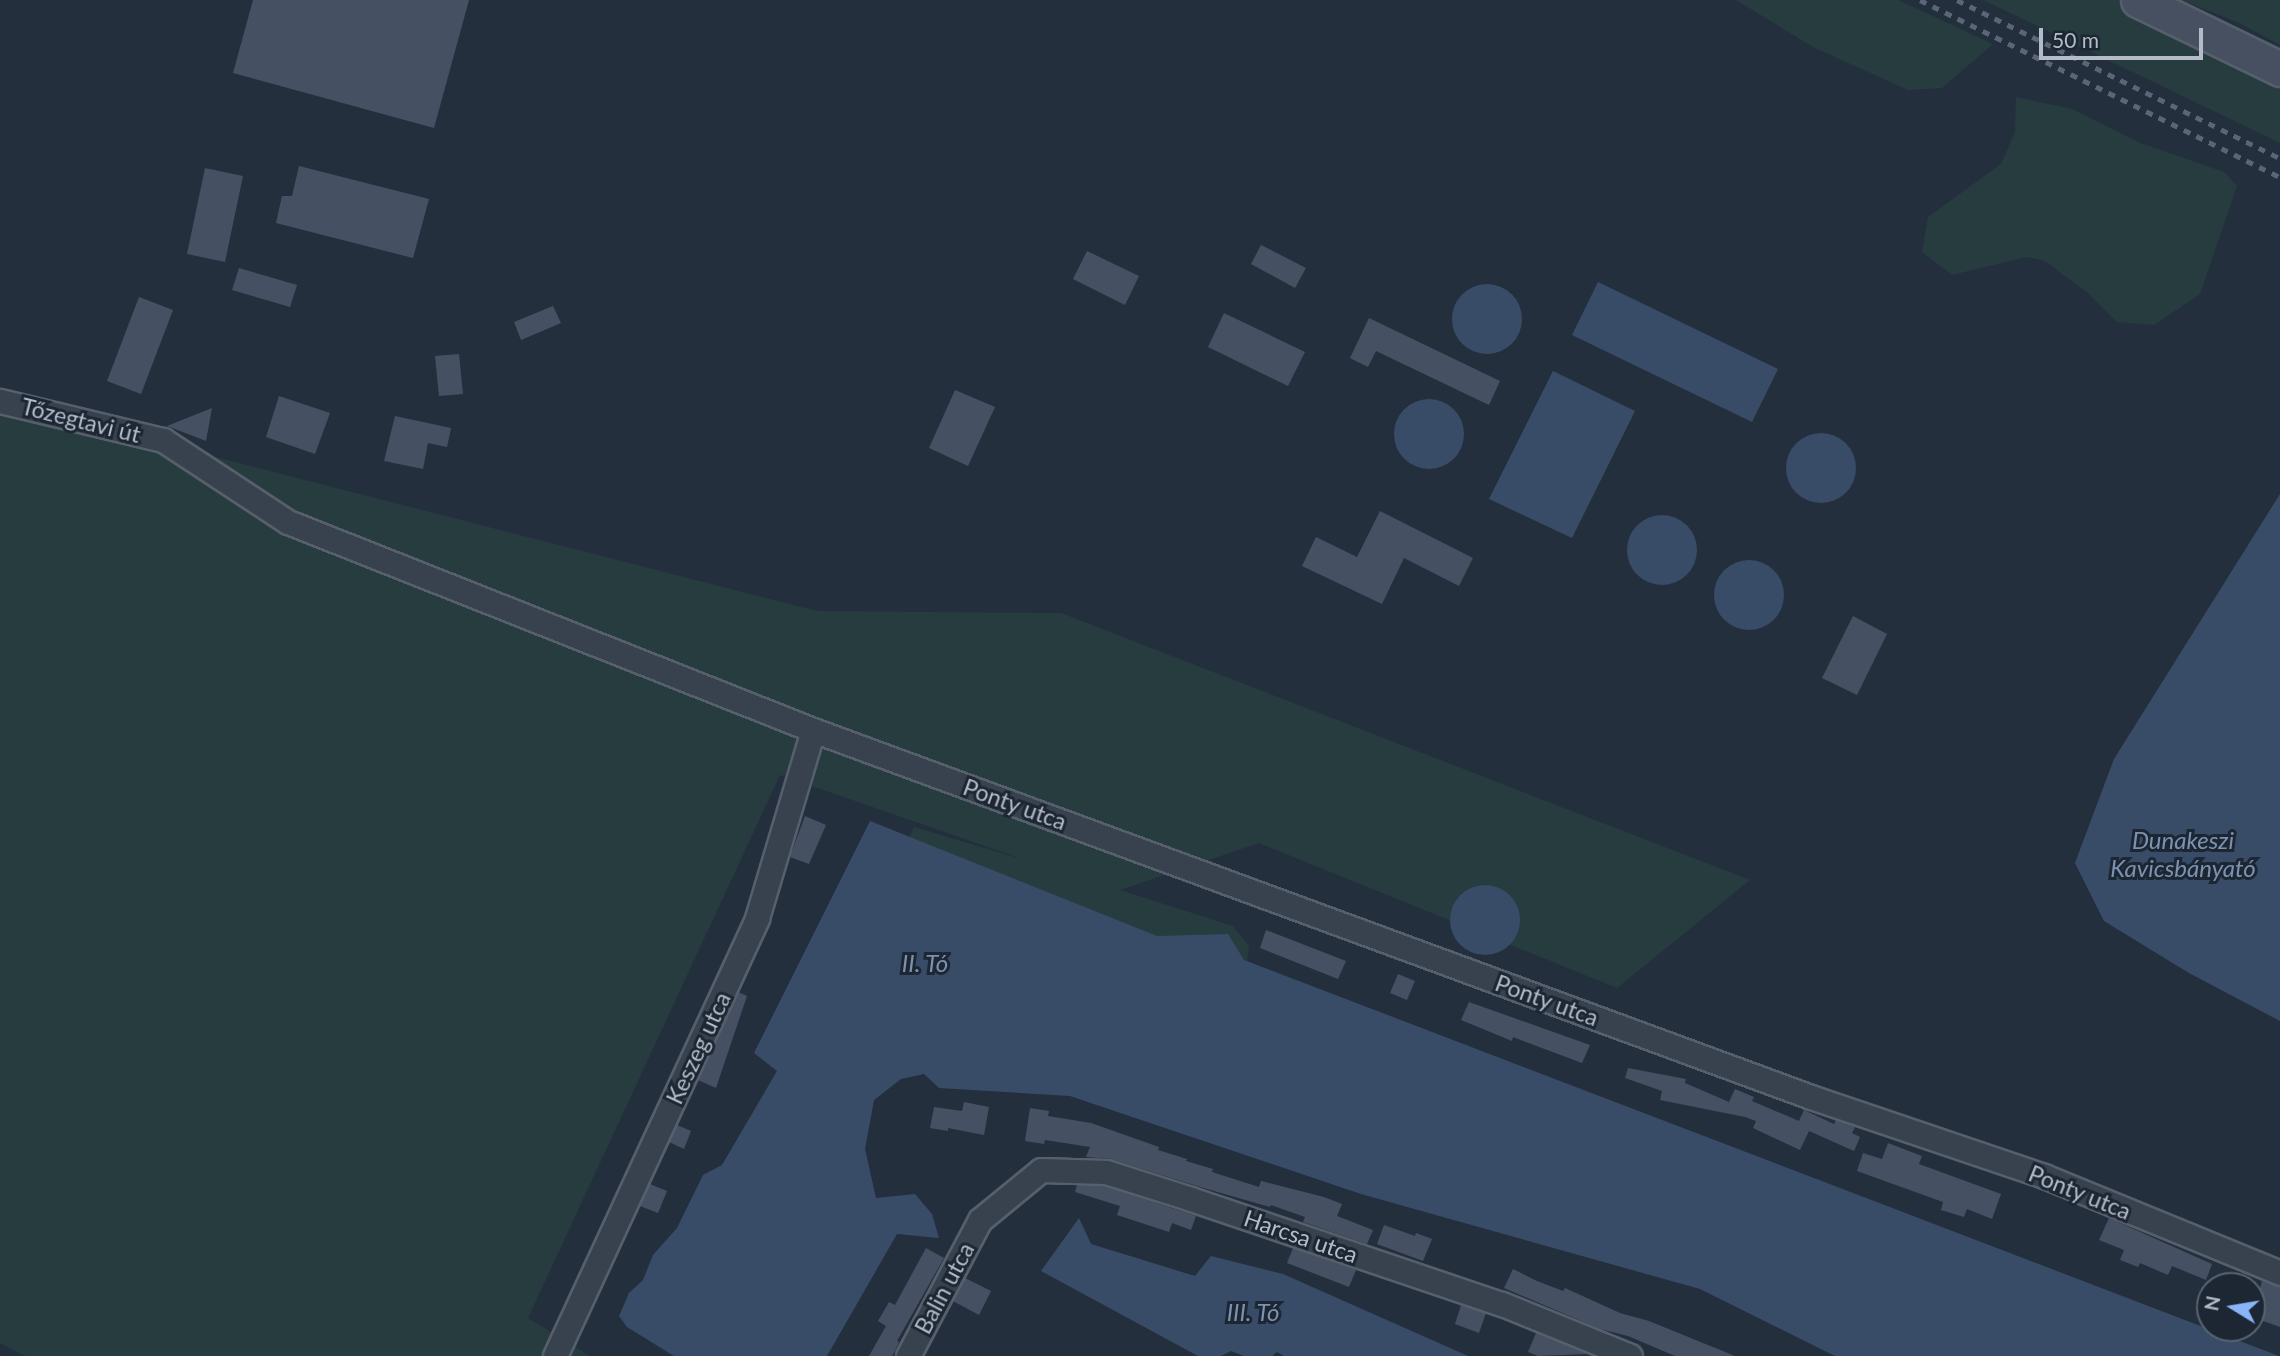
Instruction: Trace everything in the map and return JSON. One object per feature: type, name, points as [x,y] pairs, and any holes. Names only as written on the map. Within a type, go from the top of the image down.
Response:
[{"type":"street","points":[[2138,0],[2280,69]]},
{"type":"street","name":"Tőzegtavi út","points":[[0,401],[163,440],[288,522],[813,730]]},
{"type":"street","name":"Ponty utca","points":[[813,730],[1811,1097],[2044,1176],[2280,1273]]},
{"type":"street","name":"Keszeg utca","points":[[555,1356],[757,918],[813,730]]},
{"type":"street","name":"Harcsa utca","points":[[980,1220],[1041,1170],[1106,1172],[1502,1304],[1630,1356]]},
{"type":"street","name":"Balin utca","points":[[908,1356],[980,1220]]},
{"type":"green space","points":[[1736,0],[1898,0],[1993,44],[1942,88],[1908,90],[1813,47]]},
{"type":"green space","points":[[1983,0],[2139,0],[2280,69],[2280,143]]},
{"type":"green space","points":[[2182,0],[2280,0],[2280,45],[2241,24]]},
{"type":"green space","points":[[2016,97],[2072,109],[2138,142],[2224,172],[2237,186],[2200,294],[2154,325],[2117,322],[2089,294],[2045,261],[2027,257],[1952,275],[1922,252],[1928,217],[2001,164],[2015,132]]},
{"type":"green space","points":[[0,408],[188,450],[817,611],[1061,613],[1750,880],[1617,988],[1259,843],[1120,890],[1233,926],[1249,946],[1237,1043],[818,1041],[914,827],[1025,860],[780,775],[528,1318],[590,1356],[25,1356],[0,1343]]},
{"type":"water","points":[[1598,282],[1778,369],[1752,422],[1572,335]]},
{"type":"water","points":[[1487,284],[1512,294],[1522,319],[1512,344],[1487,354],[1462,344],[1452,319],[1462,294]]},
{"type":"water","points":[[1553,371],[1635,411],[1572,538],[1489,499]]},
{"type":"water","points":[[1429,399],[1454,409],[1464,434],[1454,459],[1429,469],[1404,459],[1394,434],[1404,409]]},
{"type":"water","points":[[1821,433],[1846,443],[1856,468],[1846,493],[1821,503],[1796,493],[1786,468],[1796,443]]},
{"type":"water","name":"Dunakeszi Kavicsbányató","points":[[2280,494],[2280,1021],[2189,973],[2104,921],[2075,863],[2114,759]]},
{"type":"water","points":[[1662,515],[1687,525],[1697,550],[1687,575],[1662,585],[1637,575],[1627,550],[1637,525]]},
{"type":"water","points":[[1749,560],[1774,570],[1784,595],[1774,620],[1749,630],[1724,620],[1714,595],[1724,570]]},
{"type":"water","name":"II. Tó","points":[[870,821],[1157,936],[1228,934],[1244,960],[2196,1324],[2196,1342],[2242,1342],[2279,1356],[1835,1356],[1700,1289],[1361,1194],[1070,1096],[939,1088],[924,1074],[901,1079],[874,1100],[865,1149],[876,1198],[915,1194],[932,1214],[939,1238],[897,1234],[827,1356],[674,1356],[627,1327],[619,1316],[629,1293],[643,1280],[653,1255],[677,1228],[703,1175],[722,1165],[777,1071],[754,1053]]},
{"type":"water","points":[[1485,885],[1510,895],[1520,920],[1510,945],[1485,955],[1460,945],[1450,920],[1460,895]]},
{"type":"water","name":"III. Tó","points":[[1079,1218],[1091,1244],[1195,1276],[1211,1256],[1283,1274],[1468,1356],[1284,1356],[1277,1352],[1272,1356],[1244,1356],[1231,1351],[1221,1356],[1198,1356],[1041,1271]]},
{"type":"building","points":[[253,0],[469,0],[434,128],[233,73]]},
{"type":"building","points":[[299,166],[429,199],[413,258],[276,223],[282,196],[292,196]]},
{"type":"building","points":[[205,168],[243,176],[225,262],[187,254]]},
{"type":"building","points":[[1261,245],[1306,268],[1295,288],[1251,264]]},
{"type":"building","points":[[1087,251],[1139,276],[1125,305],[1073,279]]},
{"type":"building","points":[[239,268],[297,285],[290,307],[232,290]]},
{"type":"building","points":[[139,297],[173,310],[141,394],[107,381]]},
{"type":"building","points":[[553,306],[561,323],[521,340],[514,322]]},
{"type":"building","points":[[1224,313],[1305,352],[1288,386],[1208,347]]},
{"type":"building","points":[[1369,318],[1500,381],[1489,405],[1376,351],[1368,367],[1350,358]]},
{"type":"building","points":[[459,354],[463,394],[439,396],[435,356]]},
{"type":"building","points":[[955,390],[995,407],[968,466],[929,448]]},
{"type":"building","points":[[279,396],[330,413],[315,454],[266,437]]},
{"type":"building","points":[[212,408],[206,441],[167,426]]},
{"type":"building","points":[[395,416],[451,428],[447,447],[428,443],[423,469],[384,461]]},
{"type":"building","points":[[1380,511],[1473,558],[1459,586],[1404,558],[1382,604],[1302,566],[1316,537],[1357,557]]},
{"type":"building","points":[[1853,616],[1887,634],[1857,695],[1822,678]]},
{"type":"building","points":[[805,816],[826,825],[809,864],[790,857]]},
{"type":"building","points":[[1266,930],[1346,961],[1338,979],[1260,948]]},
{"type":"building","points":[[1398,974],[1415,981],[1407,1000],[1390,993]]},
{"type":"building","points":[[738,992],[747,996],[716,1088],[698,1080]]},
{"type":"building","points":[[1469,1002],[1590,1045],[1582,1063],[1513,1037],[1512,1041],[1461,1020]]},
{"type":"building","points":[[1628,1068],[1686,1079],[1685,1083],[1729,1102],[1735,1089],[1754,1097],[1752,1101],[1799,1121],[1804,1110],[1834,1124],[1836,1120],[1855,1127],[1852,1133],[1860,1137],[1854,1151],[1809,1131],[1800,1150],[1753,1128],[1756,1121],[1745,1117],[1660,1100],[1662,1091],[1625,1078]]},
{"type":"building","points":[[964,1102],[989,1107],[984,1135],[948,1128],[948,1131],[930,1128],[934,1107],[962,1111]]},
{"type":"building","points":[[1030,1108],[1049,1111],[1048,1116],[1091,1123],[1159,1147],[1158,1150],[1213,1169],[1212,1172],[1259,1187],[1261,1181],[1324,1197],[1342,1204],[1337,1216],[1373,1230],[1367,1244],[1303,1222],[1305,1217],[1271,1205],[1270,1207],[1207,1189],[1110,1159],[1086,1157],[1090,1147],[1045,1140],[1044,1144],[1025,1141]]},
{"type":"building","points":[[677,1125],[691,1131],[684,1149],[669,1142]]},
{"type":"building","points":[[1888,1143],[1922,1156],[1919,1164],[2001,1194],[1992,1219],[1967,1209],[1964,1217],[1941,1210],[1943,1202],[1857,1171],[1863,1153],[1882,1159]]},
{"type":"building","points":[[650,1184],[667,1191],[658,1213],[640,1206]]},
{"type":"building","points":[[1077,1185],[1104,1186],[1196,1216],[1191,1230],[1172,1223],[1169,1232],[1117,1215],[1120,1206],[1075,1192]]},
{"type":"building","points":[[2109,1218],[2212,1264],[2209,1272],[2196,1272],[2196,1276],[2172,1266],[2168,1275],[2140,1263],[2138,1267],[2120,1260],[2124,1250],[2099,1240]]},
{"type":"building","points":[[1384,1225],[1432,1239],[1423,1261],[1377,1244]]},
{"type":"building","points":[[926,1248],[944,1258],[897,1341],[899,1342],[895,1351],[892,1356],[869,1356],[886,1326],[878,1321],[889,1302],[895,1305]]},
{"type":"building","points":[[1293,1248],[1356,1270],[1349,1287],[1287,1263]]},
{"type":"building","points":[[1513,1269],[1537,1281],[1563,1291],[1565,1288],[1620,1313],[1649,1321],[1735,1356],[1675,1356],[1628,1336],[1600,1329],[1504,1288]]},
{"type":"building","points":[[965,1278],[991,1291],[979,1315],[953,1301]]},
{"type":"building","points":[[2266,1282],[2280,1287],[2280,1327],[2266,1322]]},
{"type":"building","points":[[1461,1305],[1486,1313],[1479,1333],[1455,1324]]},
{"type":"building","points":[[1536,1333],[1588,1354],[1538,1356],[1528,1352]]},
{"type":"railway","points":[[1920,0],[2280,177]]},
{"type":"railway","points":[[1957,0],[2280,158]]}]
